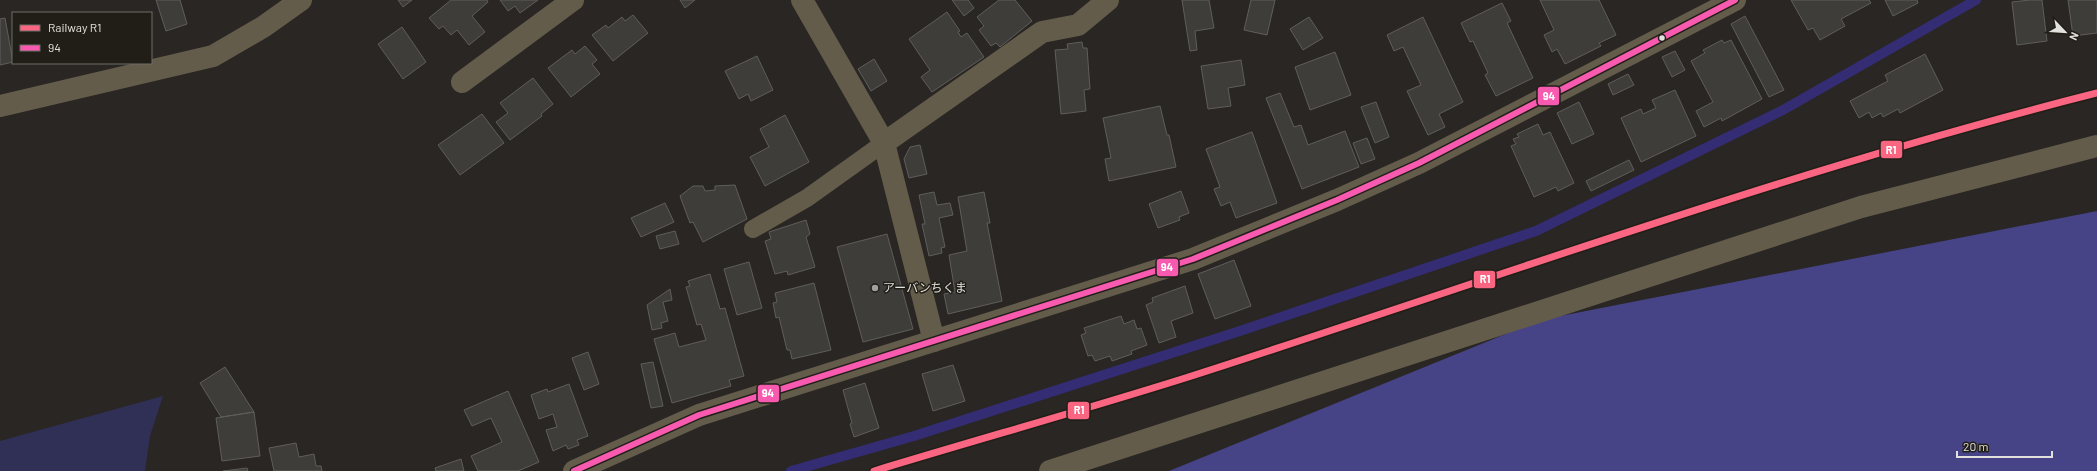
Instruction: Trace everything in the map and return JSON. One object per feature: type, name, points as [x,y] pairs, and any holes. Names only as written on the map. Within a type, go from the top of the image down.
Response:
[{"type":"street","points":[[0,106],[213,56],[263,27],[301,0]]},
{"type":"street","points":[[462,82],[573,0]]},
{"type":"street","points":[[802,0],[884,143],[934,341]]},
{"type":"street","points":[[884,143],[1042,32],[1078,25],[1108,0]]},
{"type":"street","points":[[574,471],[699,415],[1192,259],[1337,200],[1419,163],[1735,0]]},
{"type":"street","points":[[1050,471],[1861,207],[2097,146]]},
{"type":"lane","points":[[753,229],[807,198],[884,143]]},
{"type":"shaded area","points":[[2097,211],[2097,471],[1169,471],[1540,320]]},
{"type":"shaded area","points":[[163,396],[150,436],[145,471],[0,471],[0,441]]},
{"type":"building","points":[[156,0],[180,0],[187,24],[166,31]]},
{"type":"building","points":[[398,0],[412,0],[403,7]]},
{"type":"building","points":[[451,0],[487,0],[488,2],[472,16],[485,32],[469,45],[457,30],[451,35],[443,26],[439,29],[429,18]]},
{"type":"building","points":[[500,0],[538,0],[520,13],[515,6],[508,11]]},
{"type":"building","points":[[680,0],[695,0],[685,8]]},
{"type":"building","points":[[952,0],[968,0],[974,8],[964,16]]},
{"type":"building","points":[[999,0],[1015,0],[1032,21],[1000,47],[996,43],[991,46],[979,30],[984,26],[977,17]]},
{"type":"building","points":[[1182,0],[1209,0],[1214,28],[1195,31],[1197,50],[1190,51]]},
{"type":"building","points":[[1251,0],[1275,0],[1267,35],[1244,30]]},
{"type":"building","points":[[1540,0],[1599,0],[1616,35],[1599,43],[1601,46],[1565,64],[1557,49],[1552,52],[1544,35],[1554,30]]},
{"type":"building","points":[[1791,0],[1869,0],[1871,3],[1841,19],[1845,26],[1820,40],[1813,28],[1808,30]]},
{"type":"building","points":[[1885,0],[1917,0],[1918,3],[1893,16]]},
{"type":"building","points":[[2042,0],[2047,41],[2017,45],[2012,2]]},
{"type":"building","points":[[2068,0],[2097,0],[2097,33],[2073,36]]},
{"type":"building","points":[[1502,3],[1511,21],[1507,23],[1533,78],[1496,96],[1485,75],[1488,73],[1473,41],[1470,42],[1461,23]]},
{"type":"building","points":[[947,12],[960,31],[958,32],[961,37],[967,33],[984,57],[932,92],[921,77],[930,70],[909,39]]},
{"type":"building","points":[[633,15],[648,33],[613,61],[592,35],[606,25],[608,28],[622,17],[625,21]]},
{"type":"building","points":[[1745,16],[1784,90],[1769,97],[1731,24]]},
{"type":"building","points":[[1309,17],[1323,38],[1303,50],[1290,29]]},
{"type":"building","points":[[1423,17],[1463,102],[1439,114],[1445,127],[1428,135],[1407,91],[1421,85],[1403,47],[1394,51],[1387,35]]},
{"type":"building","points":[[5,18],[12,62],[0,65],[0,19]]},
{"type":"building","points":[[402,27],[426,62],[403,79],[378,44]]},
{"type":"building","points":[[1722,40],[1724,43],[1731,40],[1762,99],[1722,121],[1721,118],[1704,127],[1696,111],[1713,102],[1691,61],[1705,53],[1703,50]]},
{"type":"building","points":[[1082,42],[1083,48],[1087,48],[1090,89],[1084,90],[1086,111],[1061,114],[1055,50],[1068,49],[1067,44]]},
{"type":"building","points":[[585,46],[597,60],[592,64],[600,74],[571,97],[548,68],[572,50],[575,54]]},
{"type":"building","points":[[1675,51],[1685,70],[1672,77],[1662,57]]},
{"type":"building","points":[[1335,52],[1351,95],[1310,110],[1295,67]]},
{"type":"building","points":[[1925,54],[1943,90],[1900,113],[1898,109],[1883,117],[1881,113],[1872,118],[1869,112],[1859,118],[1850,101],[1888,81],[1885,75]]},
{"type":"building","points":[[757,56],[773,90],[751,101],[748,94],[739,99],[725,71]]},
{"type":"building","points":[[874,59],[887,81],[871,91],[858,69]]},
{"type":"building","points":[[1241,60],[1245,85],[1228,88],[1231,106],[1208,109],[1201,66]]},
{"type":"building","points":[[1628,74],[1634,85],[1613,95],[1608,84]]},
{"type":"building","points":[[533,78],[553,104],[541,114],[542,116],[510,140],[496,122],[508,113],[500,103]]},
{"type":"building","points":[[1675,90],[1696,136],[1641,162],[1621,118],[1641,109],[1643,114],[1656,108],[1652,100]]},
{"type":"building","points":[[1280,93],[1294,127],[1301,125],[1308,145],[1345,131],[1359,167],[1302,189],[1266,98]]},
{"type":"building","points":[[1376,102],[1389,137],[1375,143],[1361,107]]},
{"type":"building","points":[[1579,102],[1594,134],[1572,144],[1557,113]]},
{"type":"building","points":[[1160,106],[1167,135],[1169,135],[1176,167],[1109,181],[1105,159],[1111,158],[1103,118]]},
{"type":"building","points":[[482,114],[504,143],[460,175],[438,145]]},
{"type":"building","points":[[785,115],[809,162],[765,186],[750,157],[769,147],[760,129]]},
{"type":"building","points":[[1538,124],[1543,135],[1550,132],[1574,183],[1558,191],[1556,187],[1534,197],[1511,146],[1516,144],[1513,139],[1519,137],[1517,134]]},
{"type":"building","points":[[1252,132],[1277,203],[1236,218],[1230,202],[1221,206],[1214,189],[1220,187],[1206,149]]},
{"type":"building","points":[[1367,138],[1375,159],[1361,164],[1353,143]]},
{"type":"building","points":[[920,145],[927,174],[909,178],[904,159],[910,147]]},
{"type":"building","points":[[1629,160],[1634,170],[1591,191],[1586,181]]},
{"type":"building","points":[[735,185],[747,219],[703,242],[693,222],[690,223],[680,196],[693,186],[703,186],[705,191],[715,190],[715,186]]},
{"type":"building","points":[[1181,191],[1189,213],[1179,217],[1180,220],[1158,228],[1149,204]]},
{"type":"building","points":[[934,192],[937,205],[950,203],[953,215],[939,218],[945,247],[941,248],[942,253],[929,256],[922,224],[925,224],[919,195]]},
{"type":"building","points":[[984,192],[990,223],[987,223],[1002,301],[948,314],[944,294],[955,292],[949,255],[967,251],[958,197]]},
{"type":"building","points":[[665,203],[674,222],[641,237],[631,218]]},
{"type":"building","points":[[806,220],[810,234],[806,237],[815,267],[788,275],[787,271],[775,274],[765,241],[771,239],[769,232]]},
{"type":"building","points":[[675,231],[679,244],[660,249],[656,236]]},
{"type":"building","name":"アーバンちくま","points":[[887,234],[913,329],[863,342],[837,247]]},
{"type":"building","points":[[1234,260],[1251,306],[1215,319],[1198,274]]},
{"type":"building","points":[[749,262],[762,308],[737,315],[724,269]]},
{"type":"building","points":[[710,274],[720,309],[725,308],[744,376],[729,380],[731,386],[672,403],[654,339],[675,333],[679,347],[706,340],[701,324],[697,325],[686,287],[690,286],[688,281]]},
{"type":"building","points":[[814,283],[831,350],[792,359],[790,350],[787,350],[779,317],[776,318],[773,303],[777,302],[775,293]]},
{"type":"building","points":[[1185,286],[1193,313],[1171,321],[1176,337],[1159,343],[1146,305],[1153,302],[1152,298]]},
{"type":"building","points":[[670,289],[672,300],[663,302],[668,321],[661,323],[662,328],[652,330],[647,305]]},
{"type":"building","points":[[1121,316],[1124,324],[1134,320],[1137,329],[1141,328],[1147,345],[1131,351],[1132,354],[1112,361],[1110,356],[1095,361],[1092,355],[1088,356],[1081,335],[1086,333],[1084,328]]},
{"type":"building","points":[[588,352],[599,384],[584,390],[572,358]]},
{"type":"building","points":[[653,362],[663,406],[651,408],[641,364]]},
{"type":"building","points":[[953,365],[965,401],[933,411],[922,374]]},
{"type":"building","points":[[225,367],[254,412],[221,417],[200,383]]},
{"type":"building","points":[[865,383],[879,428],[854,437],[850,424],[852,423],[843,390]]},
{"type":"building","points":[[569,384],[588,436],[577,440],[579,445],[568,449],[566,445],[553,451],[546,430],[557,427],[553,414],[539,419],[531,395],[547,389],[548,392]]},
{"type":"building","points":[[508,391],[539,462],[518,471],[478,471],[471,456],[502,442],[491,418],[472,426],[464,410]]},
{"type":"building","points":[[254,412],[260,456],[222,461],[216,418]]},
{"type":"building","points":[[296,443],[299,457],[314,454],[316,466],[321,466],[322,471],[274,471],[269,448]]},
{"type":"building","points":[[461,459],[464,471],[436,471],[435,468]]},
{"type":"building","points":[[247,468],[248,471],[223,471]]},
{"type":"waterway","points":[[791,471],[914,436],[1240,331],[1536,231],[1783,110],[1976,0]]},
{"type":"rail line","name":"R1","points":[[874,471],[1182,379],[1751,192],[1981,124],[2097,93]]},
{"type":"transit line","name":"94","points":[[574,471],[699,415],[1193,259],[1337,200],[1419,163],[1735,0]]},
{"type":"place","name":"アーバンちくま","points":[[875,288]]}]
